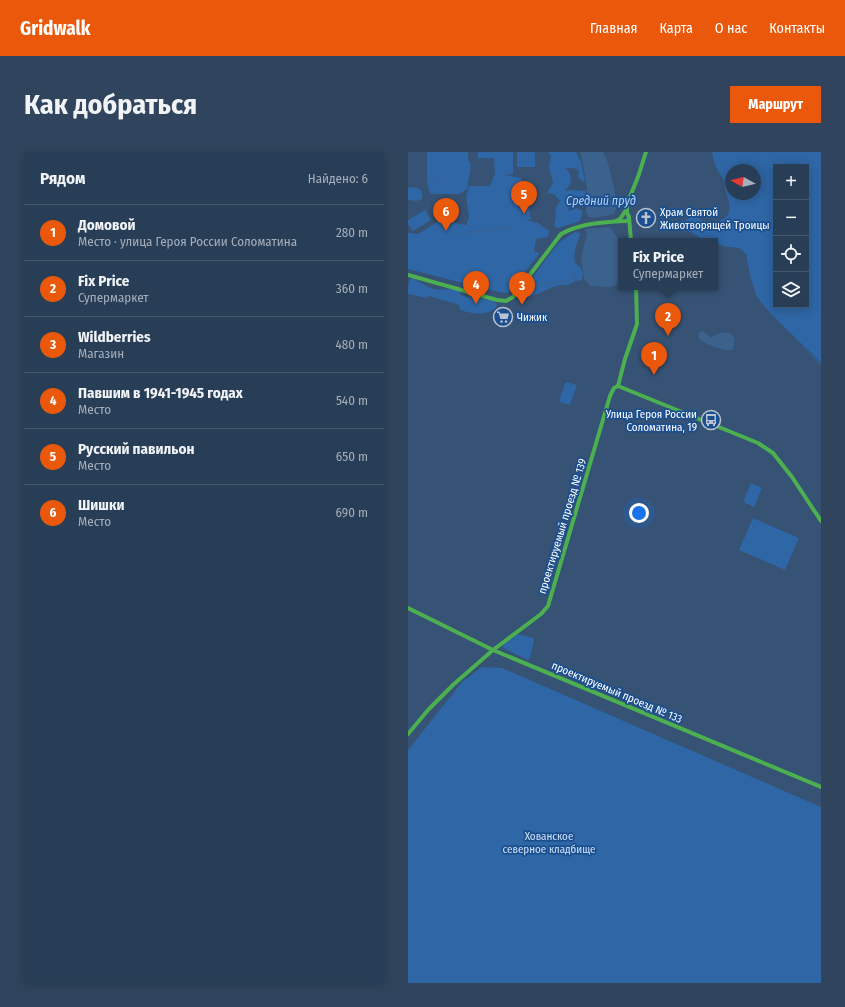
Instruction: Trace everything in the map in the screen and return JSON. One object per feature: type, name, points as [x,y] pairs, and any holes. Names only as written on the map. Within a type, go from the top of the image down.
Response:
[{"type":"street","points":[[614,222],[618,220],[625,212],[638,176],[644,157],[644,152]]},
{"type":"street","points":[[627,207],[627,219]]},
{"type":"street","points":[[622,216],[626,214],[631,238]]},
{"type":"street","points":[[622,216],[622,219],[627,219]]},
{"type":"street","points":[[408,275],[497,300],[506,301],[513,297],[562,233],[572,228],[627,219]]},
{"type":"street","name":"проектируемый проезд № 139","points":[[408,734],[428,710],[454,684],[494,650],[541,614],[548,606],[610,396],[614,388],[618,386],[625,359],[635,332],[637,324],[636,290]]},
{"type":"street","points":[[618,386],[765,447],[774,453],[821,521]]},
{"type":"street","name":"проектируемый проезд № 133","points":[[408,608],[494,650],[821,787]]},
{"type":"green space","points":[[427,152],[468,152],[468,160],[471,165],[467,189],[459,194],[430,194],[427,182]]},
{"type":"green space","points":[[478,152],[513,152],[513,174],[505,175],[521,178],[528,199],[524,200],[522,214],[528,203],[531,219],[527,220],[538,223],[549,231],[548,237],[536,239],[534,252],[540,253],[508,293],[498,292],[408,269],[408,232],[418,234],[440,220],[466,225],[469,217],[466,197],[469,186],[490,186],[495,173],[494,158],[478,158]]},
{"type":"green space","points":[[517,152],[535,152],[535,167],[517,167]]},
{"type":"green space","points":[[548,152],[576,152],[581,162],[585,181],[582,181],[578,177],[579,171],[574,168],[566,168],[570,174],[571,183],[565,191],[586,191],[585,203],[582,207],[574,199],[570,199],[568,207],[569,211],[576,208],[583,211],[580,221],[558,228],[554,226],[556,216],[555,210],[560,201],[554,194],[547,193],[553,183],[549,166],[551,157]]},
{"type":"green space","points":[[712,152],[821,152],[821,363],[769,312],[757,297],[751,280],[746,254],[739,248],[718,245],[718,238],[700,238],[693,233],[684,230],[685,221],[694,214],[708,223],[719,221],[724,218],[729,212],[730,208],[728,200],[761,200],[761,164],[725,164],[725,189],[722,177],[716,167]]},
{"type":"green space","points":[[408,187],[421,190],[422,199],[417,201],[408,200]]},
{"type":"green space","points":[[425,210],[431,220],[413,231],[408,224],[408,220]]},
{"type":"green space","points":[[575,232],[580,233],[580,237],[575,248],[574,257],[575,263],[581,268],[583,275],[581,281],[567,285],[558,285],[536,295],[521,298],[521,295],[527,285],[556,246]]},
{"type":"green space","points":[[413,278],[434,289],[458,290],[461,295],[467,297],[472,296],[492,301],[497,304],[496,308],[492,311],[479,314],[460,310],[459,305],[429,296],[426,298],[408,294],[410,280]]},
{"type":"green space","points":[[566,382],[577,385],[570,405],[559,401]]},
{"type":"green space","points":[[751,483],[762,488],[754,507],[743,502]]},
{"type":"green space","points":[[753,518],[799,538],[785,570],[739,550]]},
{"type":"green space","points":[[518,634],[533,638],[534,640],[530,658],[528,660],[503,648],[503,645]]},
{"type":"green space","name":"Хованское северное кладбище","points":[[482,667],[502,668],[821,807],[821,983],[408,983],[408,750],[462,682]]},
{"type":"water","name":"Средний пруд","points":[[580,152],[603,152],[607,160],[616,198],[617,205],[614,214],[595,218],[589,217],[586,213],[587,193],[585,172]]},
{"type":"water","points":[[610,227],[617,237],[618,284],[610,287],[590,286],[584,279],[581,257],[587,234],[585,229]]},
{"type":"water","points":[[702,331],[712,337],[724,332],[729,333],[735,338],[733,350],[721,349],[700,340],[698,337],[699,333]]},
{"type":"waterway","points":[[431,180],[443,178]]},
{"type":"waterway","points":[[457,234],[508,227]]},
{"type":"waterway","points":[[572,268],[576,278]]},
{"type":"waterway","points":[[545,284],[579,278]]},
{"type":"waterway","points":[[802,347],[821,365]]},
{"type":"traffic: fast","points":[[616,221],[620,219],[626,210],[646,152]]},
{"type":"traffic: fast","points":[[627,208],[631,238]]},
{"type":"traffic: fast","points":[[408,275],[497,300],[506,301],[513,297],[561,234],[576,227],[626,221],[629,218]]},
{"type":"traffic: fast","points":[[618,386],[625,359],[637,324],[636,290]]},
{"type":"traffic: fast","points":[[618,386],[758,443],[773,453],[792,477],[821,521]]},
{"type":"traffic: fast","points":[[408,734],[428,710],[454,684],[493,650],[541,614],[548,606],[610,396],[614,388],[618,386]]},
{"type":"traffic: fast","points":[[408,608],[493,650],[821,787]]},
{"type":"place","name":"Русский павильон","points":[[524,214]]},
{"type":"place","name":"Храм Святой Животворящей Троицы","points":[[646,218]]},
{"type":"place","name":"Шишки","points":[[446,231]]},
{"type":"place","name":"Павшим в 1941-1945 годах","points":[[476,304]]},
{"type":"place","name":"Wildberries","points":[[522,305]]},
{"type":"place","name":"Чижик","points":[[503,317]]},
{"type":"place","name":"Fix Price","points":[[668,336]]},
{"type":"place","name":"Домовой","points":[[654,375]]},
{"type":"place","name":"Улица Героя России Соломатина, 19","points":[[711,420]]}]
